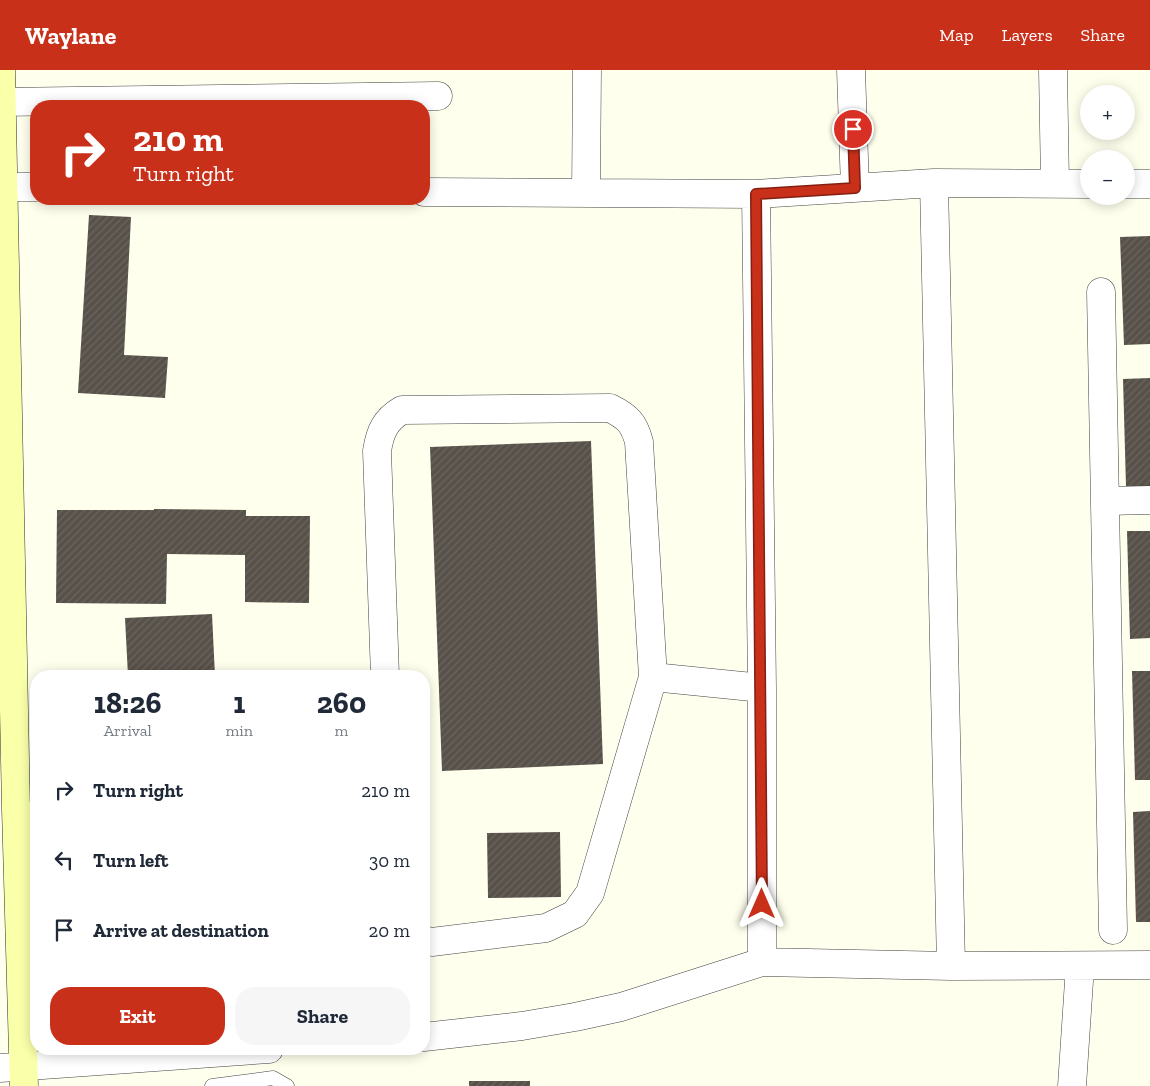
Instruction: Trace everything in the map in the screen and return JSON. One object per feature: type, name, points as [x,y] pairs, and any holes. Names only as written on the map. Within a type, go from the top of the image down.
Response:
[{"type":"street","points":[[1,70],[0,102],[26,809],[15,1074],[208,1055]]},
{"type":"street","points":[[586,194],[587,70]]},
{"type":"street","points":[[851,70],[855,188]]},
{"type":"street","points":[[1053,70],[1055,183]]},
{"type":"street","points":[[146,100],[438,96]]},
{"type":"street","points":[[0,102],[30,102]]},
{"type":"street","points":[[430,192],[756,194],[934,183],[1080,184]]},
{"type":"street","points":[[934,183],[950,966]]},
{"type":"street","points":[[1135,184],[1150,184]]},
{"type":"street","points":[[3,187],[30,188]]},
{"type":"street","points":[[756,194],[762,688],[762,962]]},
{"type":"street","points":[[1101,292],[1107,501],[1114,930]]},
{"type":"street","points":[[386,670],[377,451],[380,432],[390,417],[402,410],[610,408],[628,417],[635,428],[639,442],[653,677],[590,893],[575,914],[546,928],[430,942]]},
{"type":"street","points":[[1107,501],[1150,500]]},
{"type":"street","points":[[653,677],[762,688]]},
{"type":"street","points":[[430,1036],[522,1026],[621,1007],[762,962],[950,966],[1150,966]]},
{"type":"street","points":[[1072,1086],[1080,966]]},
{"type":"lane","points":[[212,1086],[272,1078],[287,1086]]},
{"type":"building","points":[[89,215],[131,217],[124,355],[168,357],[165,398],[78,393]]},
{"type":"building","points":[[1150,236],[1150,344],[1124,345],[1120,237]]},
{"type":"building","points":[[1150,378],[1150,487],[1126,487],[1123,379]]},
{"type":"building","points":[[591,441],[603,764],[442,771],[430,447]]},
{"type":"building","points":[[57,510],[246,510],[246,516],[310,516],[309,603],[245,602],[245,555],[167,554],[166,604],[56,603]]},
{"type":"building","points":[[1127,531],[1150,531],[1150,638],[1130,639]]},
{"type":"building","points":[[212,614],[215,670],[128,670],[125,618]]},
{"type":"building","points":[[1132,671],[1150,671],[1150,780],[1135,780]]},
{"type":"building","points":[[1150,811],[1150,922],[1136,922],[1133,812]]},
{"type":"building","points":[[560,832],[561,897],[488,898],[487,833]]},
{"type":"building","points":[[469,1081],[530,1081],[530,1086],[469,1086]]},
{"type":"route","points":[[762,904],[762,688],[756,194],[855,188],[853,129]]}]
